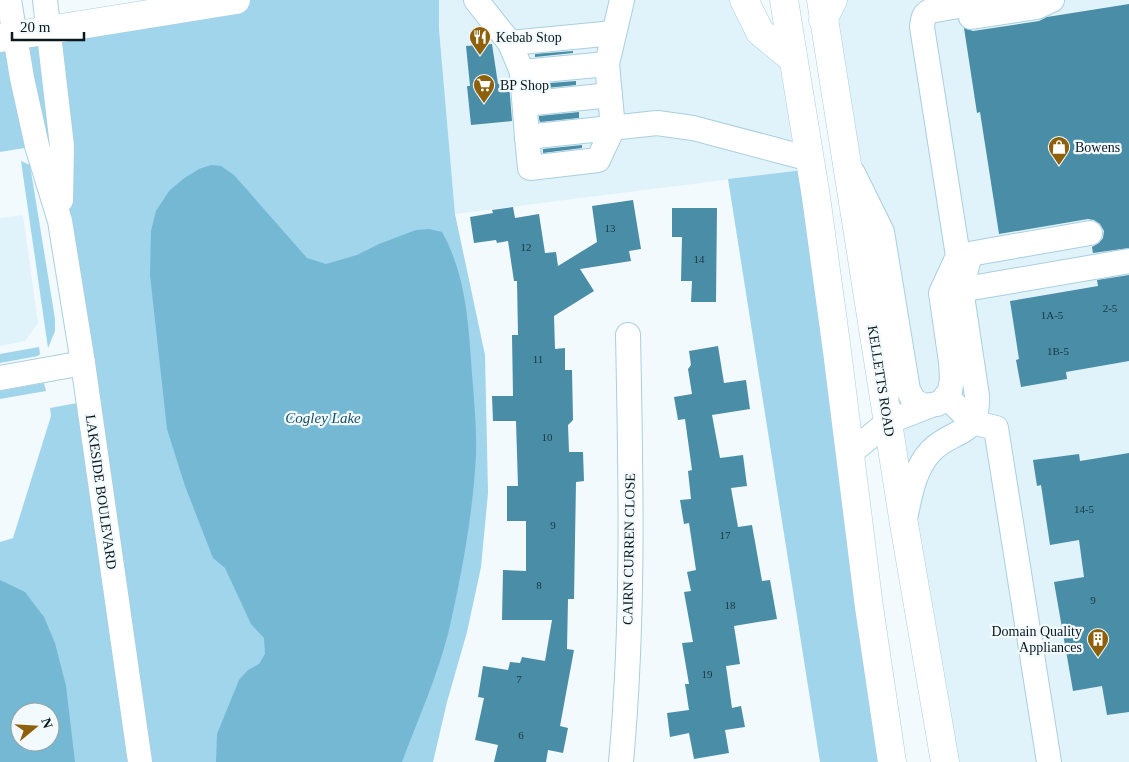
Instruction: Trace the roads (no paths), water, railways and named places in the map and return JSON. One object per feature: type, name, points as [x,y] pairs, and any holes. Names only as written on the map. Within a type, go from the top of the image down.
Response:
[{"type":"main road","points":[[8,37],[236,0]]},
{"type":"main road","points":[[744,0],[760,32],[794,58]]},
{"type":"main road","points":[[784,0],[810,159],[837,351],[869,606],[892,762]]},
{"type":"main road","name":"KELLETTS ROAD","points":[[826,7],[844,156],[945,762]]},
{"type":"street","name":"LAKESIDE BOULEVARD","points":[[8,0],[8,37],[22,78],[37,146],[60,221],[83,364],[140,762]]},
{"type":"street","name":"LAKESIDE BOULEVARD","points":[[44,0],[62,146],[60,221]]},
{"type":"street","points":[[476,0],[510,43],[522,72],[530,168],[598,160],[613,128],[606,64],[622,0]]},
{"type":"street","points":[[964,255],[922,19],[930,11],[992,0]]},
{"type":"street","points":[[849,454],[888,422],[938,401],[950,391],[952,371],[951,291],[964,255],[935,44],[934,29],[936,24],[1037,7],[1052,0]]},
{"type":"street","points":[[510,43],[614,33]]},
{"type":"street","points":[[522,72],[606,64]]},
{"type":"street","points":[[525,104],[610,95]]},
{"type":"street","points":[[613,128],[657,123],[693,128],[810,159]]},
{"type":"street","points":[[844,156],[882,232],[908,390],[914,401],[938,401],[972,422],[996,428],[1049,762]]},
{"type":"street","points":[[964,255],[1090,233]]},
{"type":"street","points":[[951,291],[1129,261]]},
{"type":"street","points":[[904,524],[919,469],[926,458],[941,443],[964,431],[972,422],[977,407],[951,291]]},
{"type":"street","name":"CAIRN CURREN CLOSE","points":[[622,762],[630,595],[631,473],[628,335]]},
{"type":"street","points":[[0,378],[83,364]]},
{"type":"water","name":"Cogley Lake","points":[[211,165],[221,166],[234,175],[307,258],[326,264],[357,255],[379,244],[416,230],[429,229],[442,232],[455,262],[464,294],[475,407],[476,455],[470,521],[449,630],[434,680],[402,762],[216,762],[217,734],[239,680],[248,670],[259,664],[265,654],[264,638],[251,624],[225,568],[213,558],[185,486],[167,429],[150,275],[151,231],[156,211],[169,191],[183,179],[199,169]]},
{"type":"water","points":[[0,580],[25,592],[44,617],[55,643],[66,686],[75,762],[0,762]]},
{"type":"place","name":"Kebab Stop","points":[[480,56]]},
{"type":"place","name":"BP Shop","points":[[484,104]]},
{"type":"place","name":"Bowens","points":[[1059,166]]},
{"type":"place","name":"Domain Quality Appliances","points":[[1098,658]]}]
